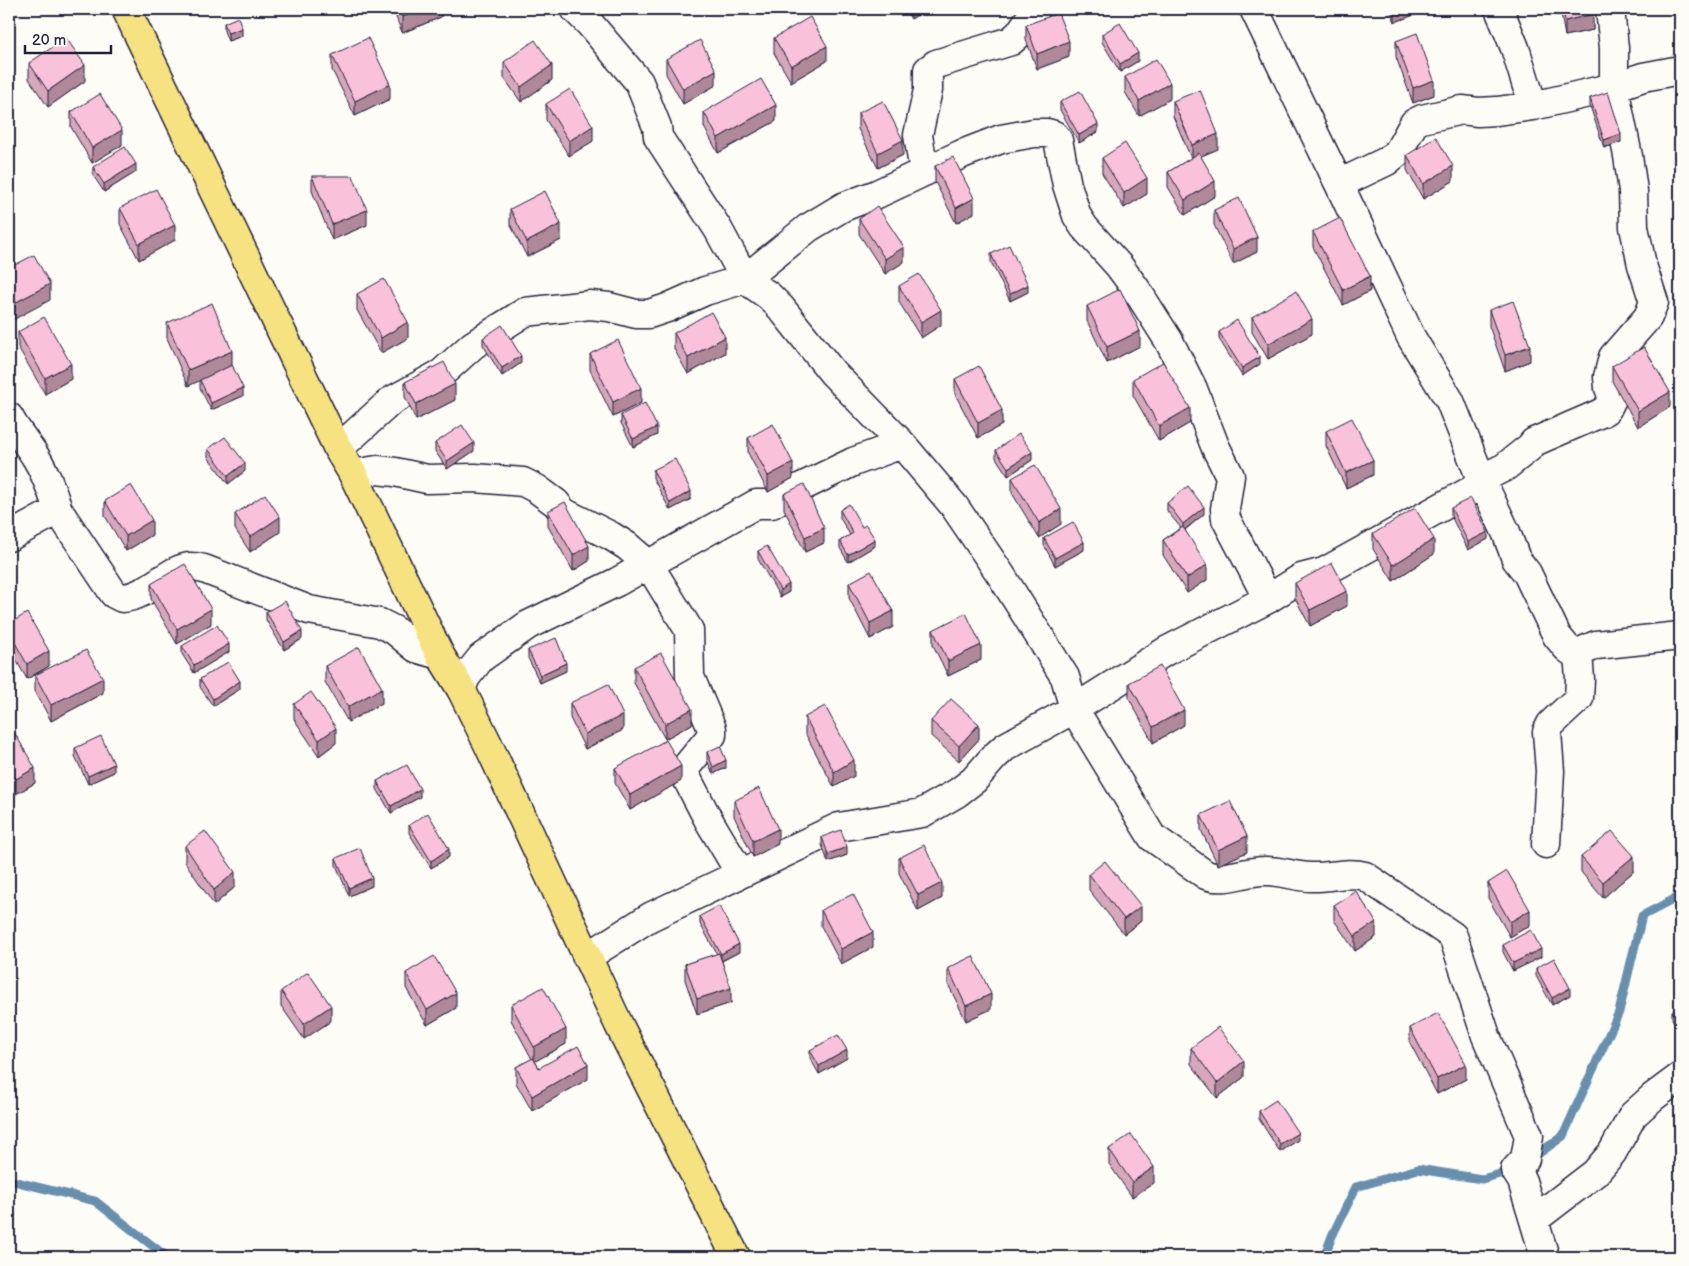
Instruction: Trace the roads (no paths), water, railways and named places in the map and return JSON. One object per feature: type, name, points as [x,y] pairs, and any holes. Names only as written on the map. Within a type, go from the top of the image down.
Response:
[{"type":"highway","points":[[126,9],[338,449],[353,474],[440,654],[460,689],[656,1099],[736,1257]]},
{"type":"street","points":[[575,9],[639,82],[657,127],[658,137],[718,229],[745,279],[769,296],[781,308],[833,373],[902,444],[954,506],[1001,575],[1065,677],[1074,709],[1152,837],[1206,875],[1223,878],[1263,871],[1310,877],[1351,873],[1365,876],[1453,936],[1486,1036],[1529,1136],[1525,1159],[1515,1170],[1522,1181],[1545,1257]]},
{"type":"street","points":[[924,172],[918,134],[928,90],[928,70],[936,64],[1011,41],[1019,34],[1036,9]]},
{"type":"street","points":[[1254,9],[1411,338],[1450,401],[1516,559],[1527,573],[1557,636],[1567,648],[1572,652],[1578,653],[1596,645],[1680,636]]},
{"type":"street","points":[[1499,9],[1515,48],[1533,106]]},
{"type":"street","points":[[588,957],[650,917],[839,828],[922,813],[974,780],[1005,747],[1074,709],[1166,651],[1268,600],[1301,578],[1324,572],[1472,490],[1481,479],[1505,467],[1534,442],[1607,410],[1613,396],[1609,388],[1608,377],[1613,357],[1648,317],[1654,302],[1642,265],[1634,227],[1633,191],[1628,156],[1614,87],[1614,48],[1610,9]]},
{"type":"street","points":[[1339,184],[1387,161],[1398,152],[1414,123],[1422,119],[1462,110],[1478,112],[1497,111],[1533,106],[1614,87],[1643,77],[1680,70]]},
{"type":"street","points":[[338,449],[391,401],[442,372],[473,346],[516,316],[525,312],[590,305],[608,306],[636,314],[649,314],[667,308],[704,291],[745,279],[808,228],[843,207],[877,194],[962,154],[1001,139],[1034,133],[1047,133],[1054,135],[1058,140],[1067,185],[1077,216],[1136,289],[1169,341],[1193,388],[1215,446],[1230,476],[1226,500],[1226,519],[1268,600]]},
{"type":"street","points":[[9,417],[44,471],[58,510],[114,594],[122,598],[139,594],[180,569],[190,566],[204,569],[309,610],[380,623],[394,630],[416,648],[440,654]]},
{"type":"street","points":[[460,689],[480,658],[528,625],[618,582],[756,504],[772,504],[853,462],[902,444]]},
{"type":"street","points":[[353,474],[377,470],[427,479],[475,478],[515,480],[530,484],[556,504],[563,512],[611,536],[649,564],[689,630],[690,677],[712,729],[712,736],[686,766],[684,774],[740,873]]},
{"type":"street","points":[[9,537],[58,510]]},
{"type":"street","points":[[1546,844],[1550,771],[1547,732],[1548,727],[1579,698],[1578,653]]},
{"type":"street","points":[[1535,1219],[1595,1173],[1612,1153],[1633,1115],[1653,1097],[1680,1078]]},
{"type":"waterway","points":[[1680,313],[1680,320]]},
{"type":"waterway","points":[[1531,1159],[1563,1136],[1619,1012],[1642,916],[1680,896]]},
{"type":"waterway","points":[[1324,1257],[1356,1187],[1418,1169],[1482,1179],[1514,1170]]},
{"type":"waterway","points":[[9,1180],[95,1201],[167,1257]]}]
